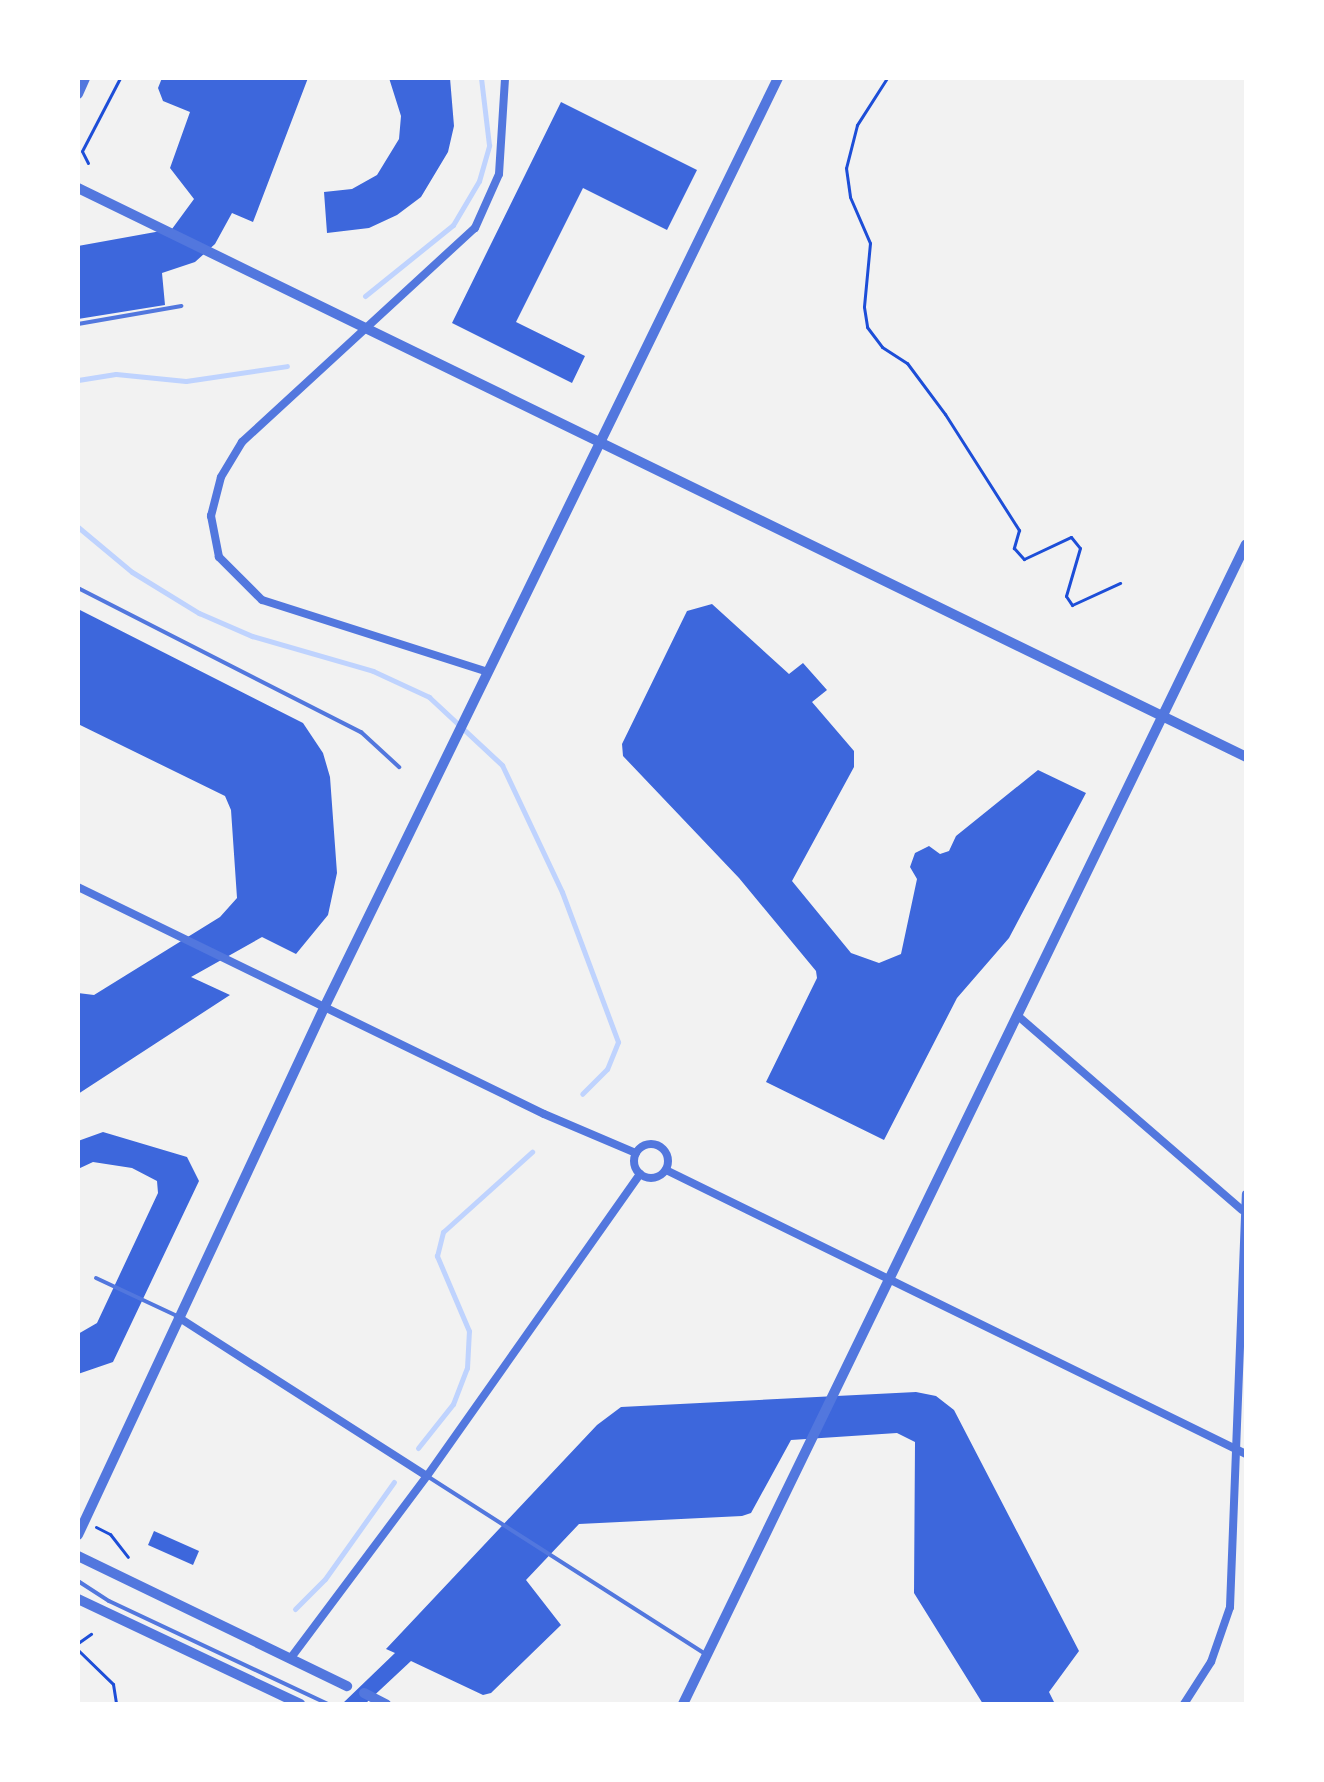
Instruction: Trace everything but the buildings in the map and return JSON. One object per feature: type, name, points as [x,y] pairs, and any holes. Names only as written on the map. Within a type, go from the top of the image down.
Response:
[{"type":"street","points":[[78,94],[85,78]]},
{"type":"street","points":[[488,672],[280,609],[246,588],[219,557],[211,516],[229,460],[259,424],[462,244],[486,210],[499,174],[505,78]]},
{"type":"street","points":[[78,1535],[324,1008],[778,78]]},
{"type":"street","points":[[78,188],[1246,757]]},
{"type":"street","points":[[683,1704],[1246,544]]},
{"type":"street","points":[[78,887],[324,1008],[636,1153]]},
{"type":"street","points":[[1018,1016],[1242,1210]]},
{"type":"street","points":[[636,1153],[644,1145],[660,1146],[668,1159],[666,1170],[657,1177],[640,1174]]},
{"type":"street","points":[[290,1659],[427,1476],[640,1174],[636,1153]]},
{"type":"street","points":[[666,1170],[1246,1454]]},
{"type":"street","points":[[1184,1704],[1211,1662],[1230,1607],[1242,1210],[1246,1194]]},
{"type":"street","points":[[178,1317],[427,1476]]},
{"type":"street","points":[[78,1556],[347,1686]]},
{"type":"street","points":[[78,1599],[300,1704]]},
{"type":"street","points":[[364,1693],[386,1704]]},
{"type":"lane","points":[[78,324],[181,306]]},
{"type":"lane","points":[[78,588],[361,732],[399,767]]},
{"type":"lane","points":[[96,1278],[178,1317]]},
{"type":"lane","points":[[427,1476],[707,1656]]},
{"type":"lane","points":[[78,1581],[109,1601],[328,1704]]},
{"type":"path","points":[[88,163],[82,151],[120,78]]},
{"type":"path","points":[[887,78],[857,125],[846,168],[850,197],[870,243],[867,327],[882,347],[907,363],[945,414],[1019,530],[1014,548],[1024,559],[1071,537],[1080,548],[1066,596],[1072,605],[1120,583]]},
{"type":"path","points":[[84,1521],[110,1534],[128,1557]]},
{"type":"path","points":[[78,1643],[91,1634]]},
{"type":"path","points":[[78,1650],[113,1684],[116,1704]]},
{"type":"waterway","points":[[365,296],[453,225],[479,181],[489,145],[481,78]]},
{"type":"waterway","points":[[78,380],[116,374],[186,381],[287,366]]},
{"type":"waterway","points":[[78,527],[132,572],[199,613],[252,636],[373,671],[429,697],[502,765],[562,892],[618,1042],[607,1069],[582,1094]]},
{"type":"waterway","points":[[418,1448],[453,1404],[467,1368],[469,1331],[437,1256],[443,1232],[532,1152]]},
{"type":"waterway","points":[[295,1609],[325,1579],[394,1482]]}]
